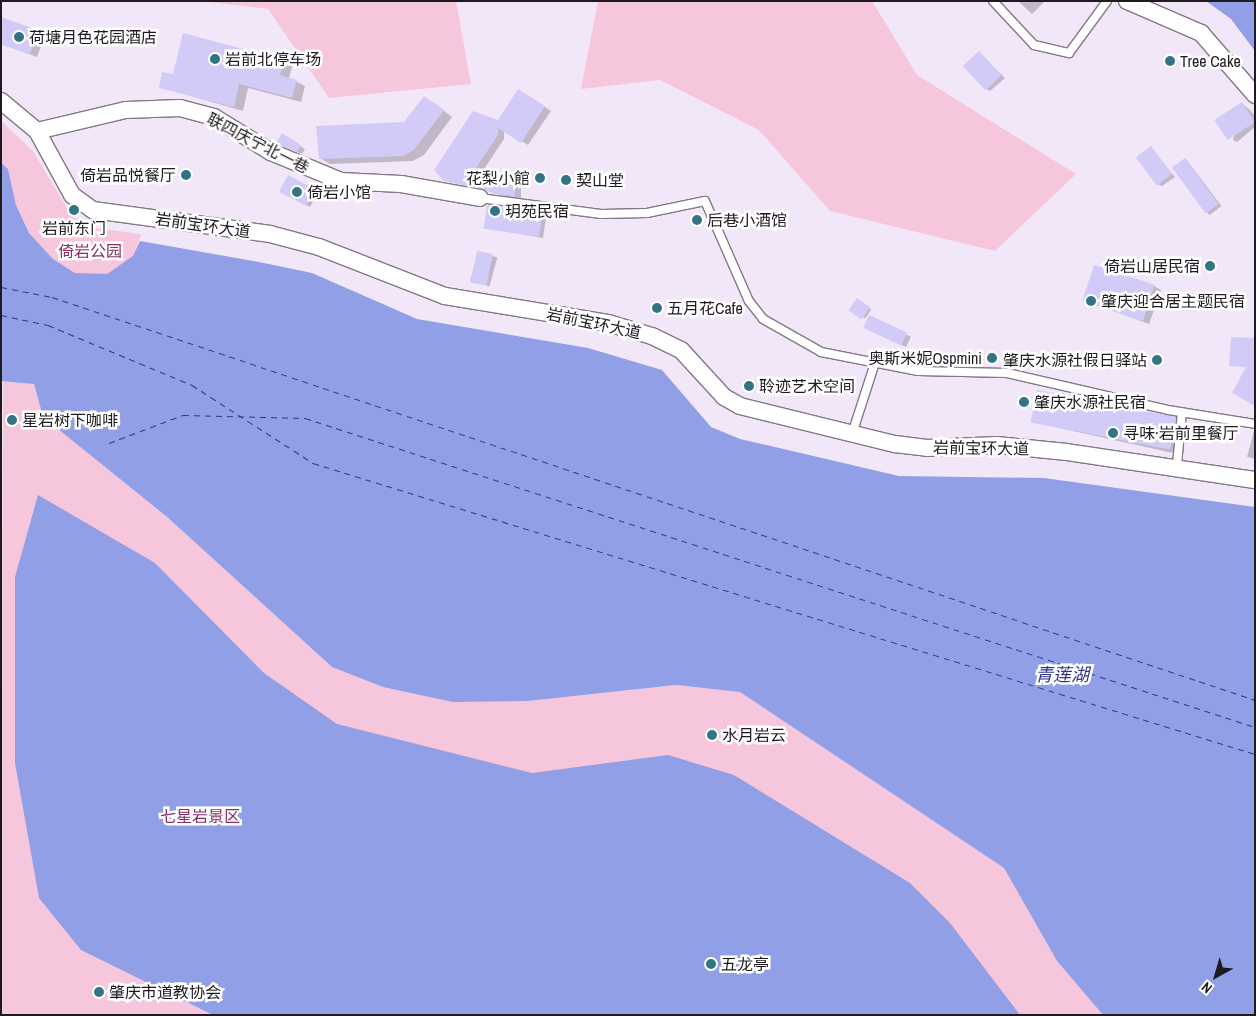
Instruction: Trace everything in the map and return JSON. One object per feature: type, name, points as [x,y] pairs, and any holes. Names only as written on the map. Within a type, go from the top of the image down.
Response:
[{"type":"street","points":[[1127,1],[1201,33],[1255,95]]},
{"type":"street","points":[[1,101],[37,131]]},
{"type":"street","name":"联四庆宁北一巷","points":[[37,131],[126,110],[180,108],[214,117],[271,152],[341,180],[401,184],[480,198]]},
{"type":"street","name":"岩前宝环大道","points":[[37,131],[72,195],[93,210],[270,234],[319,247],[445,296],[608,322],[681,350],[724,397],[740,406],[852,434],[927,448],[997,445],[1177,465],[1255,480]]},
{"type":"lane","points":[[993,1],[1034,45],[1069,53],[1107,1]]},
{"type":"lane","points":[[480,198],[601,214],[647,213],[705,201],[749,301],[763,319],[821,352],[918,371],[1007,373],[1182,412],[1255,424]]},
{"type":"lane","points":[[852,434],[875,363]]},
{"type":"lane","points":[[1177,465],[1182,412]]},
{"type":"green space","points":[[200,1],[456,1],[471,84],[329,98],[268,9]]},
{"type":"green space","points":[[598,1],[872,1],[917,75],[1076,174],[995,251],[830,211],[759,130],[660,80],[581,89]]},
{"type":"green space","name":"倚岩公园","points":[[1,121],[33,151],[71,215],[88,227],[141,234],[134,256],[107,274],[93,276],[75,273],[53,259],[29,233],[16,205],[8,169],[1,163]]},
{"type":"green space","name":"七星岩景区","points":[[3,379],[34,384],[43,417],[166,516],[332,667],[528,701],[676,685],[740,692],[1004,868],[1057,961],[1103,1015],[1,1015]]},
{"type":"water","points":[[1206,1],[1255,1],[1255,51],[1231,19]]},
{"type":"water","name":"青莲湖","points":[[1,163],[8,169],[16,205],[29,233],[53,259],[75,273],[107,274],[133,256],[140,241],[259,262],[312,273],[417,319],[588,348],[662,370],[711,427],[740,439],[899,476],[1044,478],[1255,507],[1255,1015],[1103,1015],[1057,961],[1004,868],[740,692],[676,685],[528,701],[453,702],[383,687],[332,667],[166,516],[43,417],[34,384],[1,381]]},
{"type":"water","name":"七星岩景区","points":[[38,495],[155,563],[264,673],[337,724],[532,773],[668,755],[734,775],[910,883],[950,923],[1020,1015],[213,1015],[81,950],[39,898],[15,763],[15,577]]},
{"type":"building","name":"荷塘月色花园酒店","points":[[1,17],[38,30],[30,54],[1,44]]},
{"type":"building","points":[[183,33],[284,60],[280,75],[297,80],[292,98],[239,84],[234,107],[159,88],[162,72],[173,74]]},
{"type":"building","points":[[979,51],[1002,75],[985,90],[963,66]]},
{"type":"building","points":[[518,89],[545,106],[521,143],[498,128],[498,135],[470,177],[515,177],[515,197],[444,181],[434,170],[473,111],[498,120]]},
{"type":"building","points":[[424,96],[444,110],[414,150],[403,156],[319,159],[316,126],[404,122]]},
{"type":"building","points":[[1242,102],[1255,122],[1227,140],[1214,120]]},
{"type":"building","points":[[282,133],[301,145],[297,152],[276,143]]},
{"type":"building","points":[[1151,146],[1172,174],[1157,185],[1136,157]]},
{"type":"building","points":[[1185,158],[1219,204],[1206,214],[1172,167]]},
{"type":"building","points":[[288,175],[314,189],[306,206],[279,192]]},
{"type":"building","points":[[487,205],[542,213],[539,237],[484,229]]},
{"type":"building","points":[[477,251],[493,254],[487,285],[471,282]]},
{"type":"building","points":[[1094,265],[1155,285],[1143,321],[1082,301]]},
{"type":"building","points":[[857,298],[870,307],[862,319],[848,310]]},
{"type":"building","points":[[869,315],[907,333],[901,345],[863,328]]},
{"type":"building","points":[[1231,337],[1255,338],[1255,406],[1232,393],[1246,367],[1229,366]]},
{"type":"building","points":[[1037,390],[1176,417],[1170,449],[1031,422]]},
{"type":"ferry route","points":[[1,287],[52,297],[1255,700]]},
{"type":"ferry route","points":[[1,315],[48,325],[192,385],[313,463],[1255,754]]},
{"type":"ferry route","points":[[109,443],[183,415],[305,418],[1255,727]]},
{"type":"place","name":"荷塘月色花园酒店","points":[[19,37]]},
{"type":"place","name":"岩前北停车场","points":[[215,59]]},
{"type":"place","name":"Tree Cake","points":[[1170,61]]},
{"type":"place","name":"倚岩品悦餐厅","points":[[186,175]]},
{"type":"place","name":"花梨小館","points":[[540,178]]},
{"type":"place","name":"契山堂","points":[[566,180]]},
{"type":"place","name":"倚岩小馆","points":[[297,192]]},
{"type":"place","name":"岩前东门","points":[[74,210]]},
{"type":"place","name":"玥苑民宿","points":[[495,211]]},
{"type":"place","name":"后巷小酒馆","points":[[697,220]]},
{"type":"place","name":"倚岩山居民宿","points":[[1210,266]]},
{"type":"place","name":"肇庆迎合居主题民宿","points":[[1091,301]]},
{"type":"place","name":"五月花Cafe","points":[[657,308]]},
{"type":"place","name":"奥斯米妮Ospmini","points":[[992,358]]},
{"type":"place","name":"肇庆水源社假日驿站","points":[[1157,360]]},
{"type":"place","name":"聆迹艺术空间","points":[[749,386]]},
{"type":"place","name":"肇庆水源社民宿","points":[[1024,402]]},
{"type":"place","name":"星岩树下咖啡","points":[[12,420]]},
{"type":"place","name":"寻味·岩前里餐厅","points":[[1113,433]]},
{"type":"place","name":"水月岩云","points":[[712,735]]},
{"type":"place","name":"五龙亭","points":[[711,964]]},
{"type":"place","name":"肇庆市道教协会","points":[[99,992]]}]
